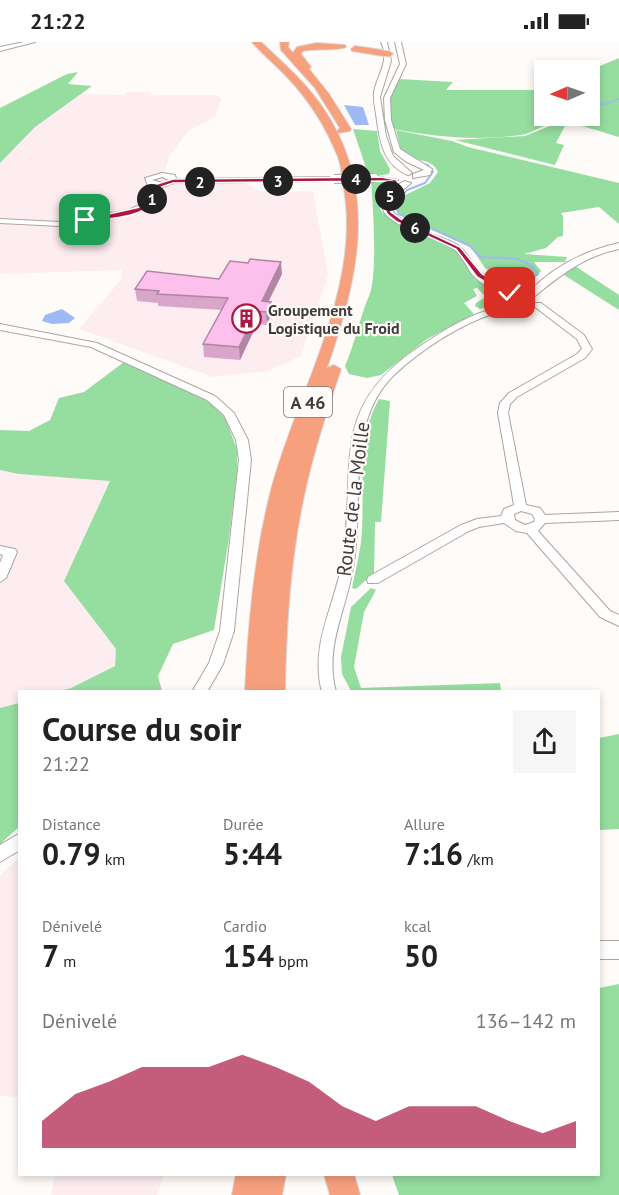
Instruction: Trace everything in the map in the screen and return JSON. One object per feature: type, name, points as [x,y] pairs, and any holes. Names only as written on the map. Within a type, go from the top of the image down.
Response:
[{"type":"highway","points":[[248,42],[293,85],[319,117],[325,118]]},
{"type":"highway","name":"A 46","points":[[255,690],[260,598],[272,522],[289,456],[337,319],[352,254],[353,215],[350,181],[340,149],[325,118],[302,88],[256,42]]},
{"type":"highway","points":[[265,42],[314,90],[342,131],[355,164],[363,195],[365,225],[360,279],[355,303]]},
{"type":"highway","points":[[285,42],[284,48],[315,78]]},
{"type":"highway","points":[[342,47],[317,45],[298,51],[297,54],[328,95],[346,129],[342,131]]},
{"type":"highway","points":[[355,49],[389,54]]},
{"type":"highway","name":"A 46","points":[[275,690],[279,595],[289,525],[306,456],[348,327]]},
{"type":"highway","points":[[247,1195],[251,1176]]},
{"type":"highway","points":[[267,1195],[271,1176]]},
{"type":"highway","points":[[326,1176],[330,1195]]},
{"type":"highway","points":[[340,1176],[345,1195]]},
{"type":"street","points":[[0,49],[32,42]]},
{"type":"street","points":[[384,42],[389,54],[386,72],[378,89],[378,103],[384,146],[395,178],[386,203],[386,208],[391,215],[458,248],[479,276],[509,301],[532,294],[574,259],[598,250],[619,246]]},
{"type":"street","points":[[386,72],[390,68],[394,54],[389,42]]},
{"type":"street","points":[[173,181],[172,177],[161,175],[148,180],[151,184],[159,186],[173,181],[395,178],[427,173],[428,169],[408,159],[397,150],[386,108],[390,88],[403,64],[398,42]]},
{"type":"street","points":[[395,178],[407,183],[417,180],[412,175]]},
{"type":"street","points":[[0,221],[60,224],[131,212],[151,202],[159,186]]},
{"type":"street","points":[[520,507],[503,413],[505,403],[513,395],[580,356],[587,349],[581,338],[538,305],[540,299],[532,294]]},
{"type":"street","name":"Route de la Moille","points":[[328,690],[324,681],[325,652],[349,555],[357,441],[365,408],[382,383],[417,353],[458,326],[509,301],[524,308],[538,305]]},
{"type":"street","points":[[0,327],[94,345],[211,398],[229,413],[242,440],[245,460],[244,491],[227,631],[216,664],[200,690]]},
{"type":"street","points":[[507,519],[511,510],[520,507],[536,512],[541,519]]},
{"type":"street","points":[[541,519],[619,516]]},
{"type":"street","points":[[507,519],[515,526],[530,529],[540,524],[541,519]]},
{"type":"street","points":[[374,580],[465,528],[507,519]]},
{"type":"street","points":[[530,529],[605,614],[619,621]]},
{"type":"street","points":[[0,550],[10,552],[0,578]]},
{"type":"street","points":[[0,855],[18,842]]},
{"type":"street","points":[[600,950],[619,950]]},
{"type":"shaded area","points":[[126,92],[151,92],[151,95],[214,95],[221,98],[216,116],[188,131],[169,157],[165,172],[179,178],[177,184],[245,183],[260,192],[313,191],[328,275],[301,356],[268,371],[213,377],[79,329],[121,280],[122,270],[0,274],[0,163],[35,127],[81,94],[125,95]]},
{"type":"shaded area","points":[[0,470],[19,474],[110,480],[64,581],[117,649],[115,667],[64,690],[18,690],[18,703],[0,708]]},
{"type":"shaded area","points":[[18,859],[18,1097],[0,1096],[0,875]]},
{"type":"shaded area","points":[[55,1176],[164,1176],[157,1195],[51,1195]]},
{"type":"green space","points":[[619,58],[619,137],[583,126],[600,126],[600,66]]},
{"type":"green space","points":[[78,72],[68,84],[92,86],[35,127],[0,163],[0,108],[67,74]]},
{"type":"green space","points":[[398,79],[453,82],[446,90],[534,90],[534,126],[544,126],[521,135],[488,138],[441,136],[393,129],[388,102]]},
{"type":"green space","points":[[550,126],[565,126],[556,143],[564,145],[555,165],[455,140],[525,136]]},
{"type":"green space","points":[[353,129],[377,131],[380,151],[390,169],[389,174],[369,177]]},
{"type":"green space","points":[[396,130],[452,141],[468,147],[619,183],[619,224],[599,207],[561,213],[563,236],[558,237],[546,248],[524,254],[567,257],[565,262],[534,262],[541,271],[535,278],[508,282],[485,268],[470,246],[405,217],[396,210],[394,205],[397,199],[430,183],[438,172],[427,162],[402,154]]},
{"type":"green space","points":[[384,180],[390,183],[380,208],[382,212],[395,222],[457,252],[475,279],[502,297],[501,303],[480,309],[475,306],[476,303],[486,297],[477,288],[473,289],[477,296],[464,303],[474,314],[427,339],[381,375],[367,378],[349,374],[345,366],[372,286],[374,240],[371,181]]},
{"type":"green space","points":[[575,266],[619,295],[619,310],[564,275]]},
{"type":"green space","points":[[124,362],[211,403],[226,419],[237,450],[237,473],[229,538],[214,630],[173,644],[158,676],[162,690],[64,690],[115,666],[116,649],[64,581],[110,481],[19,474],[0,470],[0,430],[29,431],[50,420],[59,398],[84,392]]},
{"type":"green space","points":[[379,399],[390,401],[381,522],[375,522],[374,573],[356,589],[352,588],[361,542],[364,450],[372,415]]},
{"type":"green space","points":[[371,588],[376,590],[364,612],[354,667],[361,688],[500,683],[501,690],[350,690],[342,674],[341,657],[351,607]]},
{"type":"green space","points":[[18,703],[18,828],[0,844],[0,708]]},
{"type":"green space","points":[[619,734],[619,829],[600,830],[600,738]]},
{"type":"green space","points":[[619,984],[619,1195],[399,1195],[392,1176],[600,1176],[600,988]]},
{"type":"water","points":[[344,105],[363,107],[369,125],[355,125]]},
{"type":"water","points":[[62,309],[75,318],[69,323],[52,324],[42,321],[45,315]]},
{"type":"building","name":"Groupement Logistique du Froid","points":[[250,259],[281,262],[262,301],[271,302],[266,312],[257,311],[239,347],[203,344],[228,298],[157,294],[159,291],[135,289],[147,271],[219,279],[230,261],[248,263]]},
{"type":"waterway","points":[[600,105],[619,99]]},
{"type":"waterway","points":[[418,162],[428,165],[432,170]]},
{"type":"waterway","points":[[431,169],[433,172],[425,183],[407,190],[395,205],[399,214],[470,246],[480,257],[512,258],[526,263],[538,274],[535,276]]},
{"type":"place","name":"Groupement Logistique du Froid","points":[[247,319]]},
{"type":"route","points":[[85,220],[142,208],[151,202],[159,186],[173,181],[381,178],[394,180],[396,181],[395,189],[386,203],[386,208],[394,218],[458,248],[465,254],[479,276],[510,293]]}]
